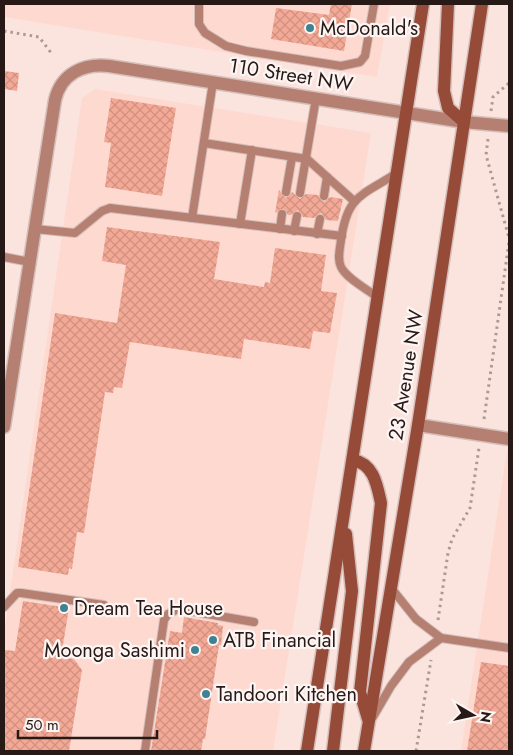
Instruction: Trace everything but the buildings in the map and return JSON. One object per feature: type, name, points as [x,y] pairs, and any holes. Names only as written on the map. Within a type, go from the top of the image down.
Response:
[{"type":"main road","name":"23 Avenue NW","points":[[307,751],[345,517],[394,176],[423,4]]},
{"type":"main road","points":[[448,4],[444,91],[448,108],[464,122]]},
{"type":"main road","name":"23 Avenue NW","points":[[364,751],[418,425],[482,4]]},
{"type":"main road","points":[[353,460],[361,462],[375,476],[381,503],[360,692],[369,724]]},
{"type":"main road","points":[[333,751],[352,590],[345,517]]},
{"type":"street","name":"110 Street NW","points":[[35,229],[57,89],[70,74],[80,69],[99,65],[464,122],[509,126]]},
{"type":"street","points":[[4,427],[35,229]]},
{"type":"street","points":[[418,425],[509,439]]},
{"type":"lane","points":[[199,4],[199,24],[205,33],[226,46],[341,66],[360,62],[365,56],[374,4]]},
{"type":"lane","points":[[192,218],[213,82]]},
{"type":"lane","points":[[300,193],[316,98]]},
{"type":"lane","points":[[204,143],[306,159],[354,201]]},
{"type":"lane","points":[[240,224],[252,150]]},
{"type":"lane","points":[[286,192],[292,157]]},
{"type":"lane","points":[[377,298],[341,266],[339,257],[348,209],[354,201],[394,176]]},
{"type":"lane","points":[[324,196],[327,177]]},
{"type":"lane","points":[[35,229],[75,233],[102,211],[110,208],[342,236]]},
{"type":"lane","points":[[280,229],[282,214]]},
{"type":"lane","points":[[294,231],[297,216]]},
{"type":"lane","points":[[318,234],[320,219]]},
{"type":"lane","points":[[4,257],[30,262]]},
{"type":"lane","points":[[392,589],[416,619],[437,639],[509,648]]},
{"type":"lane","points":[[4,606],[17,594],[21,593],[104,604]]},
{"type":"lane","points":[[145,751],[164,620],[168,614],[178,609],[254,622]]},
{"type":"lane","points":[[369,724],[391,686],[409,662],[437,639]]},
{"type":"path","points":[[4,31],[39,37],[52,54]]},
{"type":"path","points":[[493,97],[509,83]]},
{"type":"path","points":[[486,155],[509,238]]},
{"type":"path","points":[[416,751],[437,639],[448,553],[452,539],[470,508],[509,242]]},
{"type":"shaded area","points":[[4,4],[390,4],[377,77],[4,17]]},
{"type":"shaded area","points":[[95,89],[371,133],[273,751],[4,751],[4,633],[82,98]]},
{"type":"shaded area","points":[[509,438],[509,751],[461,751]]},
{"type":"place","name":"McDonald's","points":[[310,28]]},
{"type":"place","name":"Dream Tea House","points":[[64,608]]},
{"type":"place","name":"ATB Financial","points":[[213,640]]},
{"type":"place","name":"Moonga Sashimi","points":[[195,650]]},
{"type":"place","name":"Tandoori Kitchen","points":[[206,694]]}]
